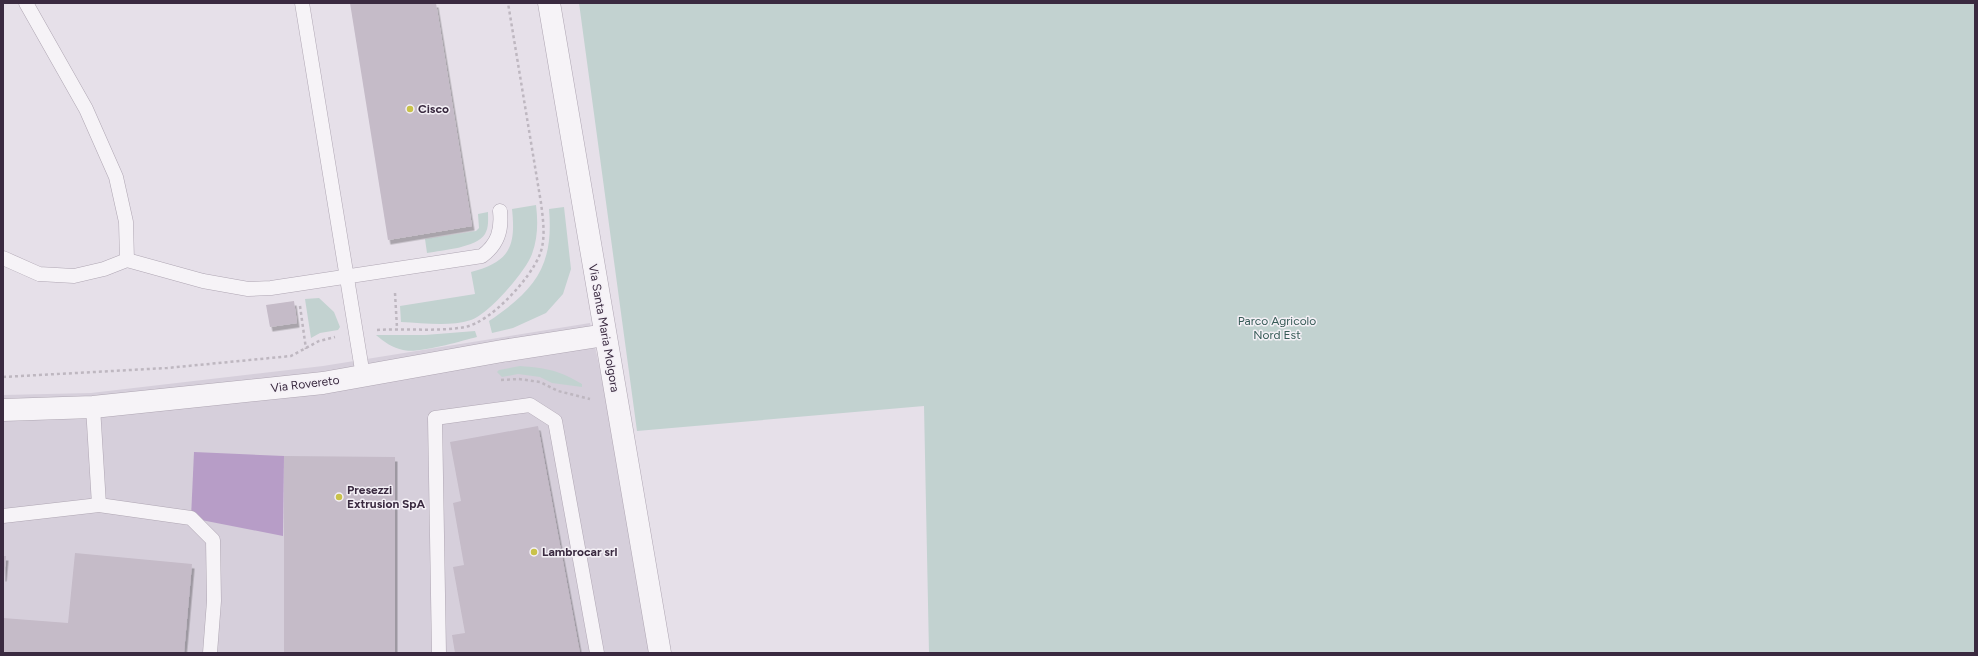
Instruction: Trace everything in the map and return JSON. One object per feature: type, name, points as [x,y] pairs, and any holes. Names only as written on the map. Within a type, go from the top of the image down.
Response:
[{"type":"street","name":"Via Santa Maria Molgora","points":[[549,3],[660,653]]},
{"type":"street","name":"Via Rovereto","points":[[3,410],[93,407],[323,383],[502,351],[605,335]]},
{"type":"lane","points":[[26,3],[86,109],[116,178],[126,222],[127,260]]},
{"type":"lane","points":[[302,3],[363,376]]},
{"type":"lane","points":[[3,258],[39,274],[74,276],[104,269],[127,260],[203,280],[248,289],[297,284],[482,256],[491,249],[497,239],[502,224],[500,211]]},
{"type":"lane","points":[[439,653],[436,418],[530,405],[555,421],[598,653]]},
{"type":"lane","points":[[93,407],[99,505]]},
{"type":"lane","points":[[3,516],[99,505],[191,518],[213,540],[214,601],[210,653]]},
{"type":"path","points":[[393,269],[397,328]]},
{"type":"path","points":[[297,284],[306,349]]},
{"type":"shaded area","points":[[590,323],[660,653],[3,653],[3,395],[91,393],[323,366]]},
{"type":"shaded area","points":[[194,452],[284,456],[283,536],[191,518]]},
{"type":"green space","name":"Parco Agricolo Nord Est","points":[[579,3],[1975,3],[1975,653],[929,653],[924,406],[637,431]]},
{"type":"green space","points":[[536,205],[537,230],[532,254],[515,281],[487,310],[471,320],[463,322],[436,324],[401,322],[400,306],[475,294],[471,272],[494,263],[508,251],[513,233],[512,209]]},
{"type":"green space","points":[[564,207],[571,269],[563,294],[546,313],[513,328],[492,333],[489,321],[505,310],[530,287],[538,275],[548,246],[550,229],[549,209]]},
{"type":"green space","points":[[488,212],[487,229],[481,239],[459,248],[427,253],[425,239],[476,231],[479,228],[478,214]]},
{"type":"green space","points":[[319,298],[334,312],[340,327],[338,330],[320,333],[311,338],[305,299]]},
{"type":"green space","points":[[475,331],[477,337],[440,346],[410,351],[392,346],[376,335],[425,335]]},
{"type":"green space","points":[[520,366],[545,369],[559,373],[582,384],[582,387],[552,383],[540,377],[518,374],[502,377],[497,372],[499,370]]},
{"type":"building","name":"Cisco","points":[[350,3],[436,3],[472,226],[388,240]]},
{"type":"building","points":[[294,301],[297,323],[270,327],[266,305]]},
{"type":"building","points":[[538,426],[580,653],[455,653],[452,635],[465,633],[453,567],[464,565],[453,503],[461,501],[450,442]]},
{"type":"building","points":[[284,456],[395,457],[395,653],[284,653]]},
{"type":"building","points":[[75,553],[192,564],[184,653],[3,653],[3,618],[68,623]]},
{"type":"building","points":[[3,556],[6,556],[4,577],[3,577]]},
{"type":"place","name":"Cisco","points":[[410,109]]},
{"type":"place","name":"Presezzi Extrusion SpA","points":[[339,497]]},
{"type":"place","name":"Lambrocar srl","points":[[534,552]]}]
